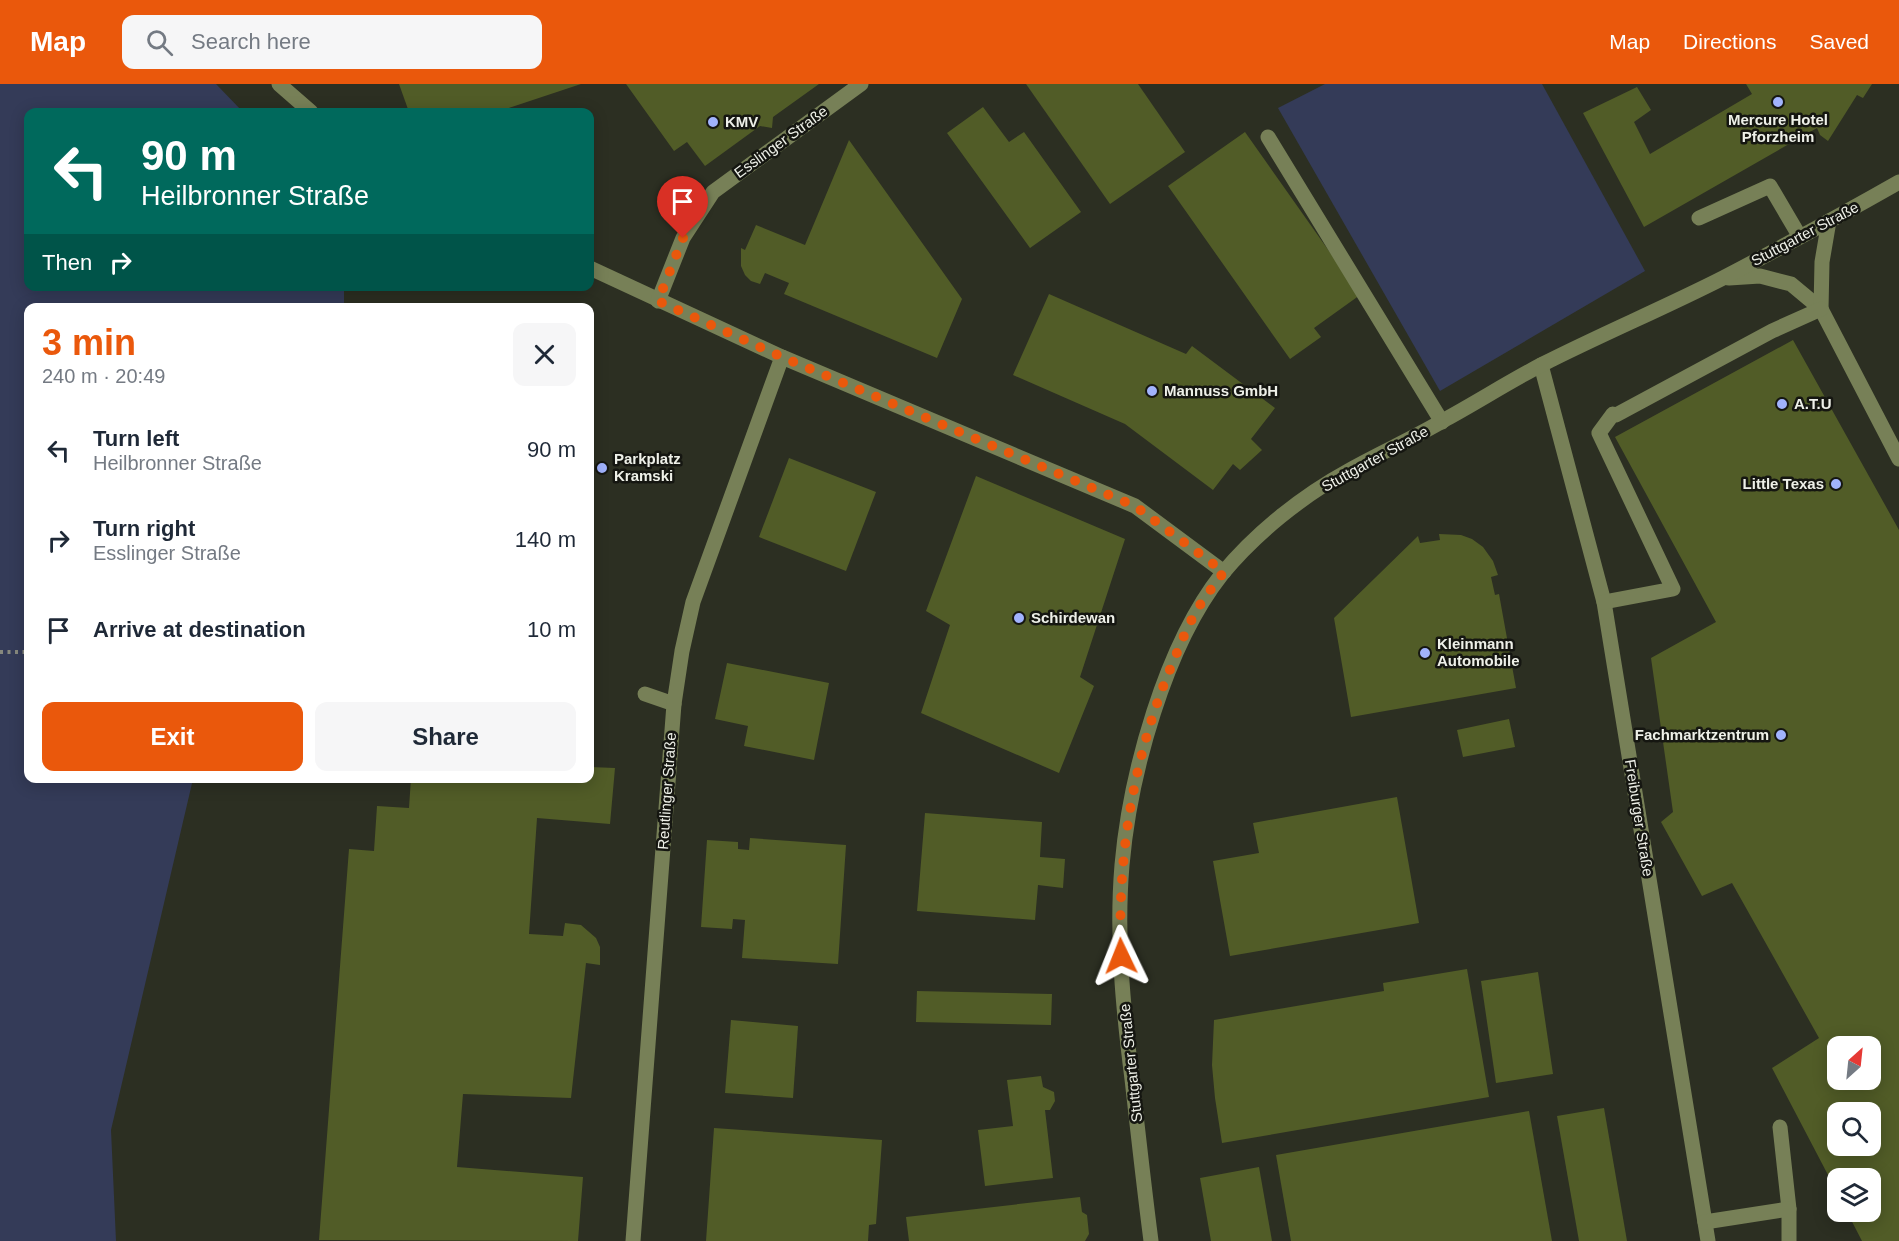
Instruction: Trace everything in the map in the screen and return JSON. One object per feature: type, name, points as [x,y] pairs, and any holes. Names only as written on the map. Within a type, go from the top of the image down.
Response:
[{"type":"street","points":[[279,84],[306,108]]},
{"type":"street","name":"Esslinger Straße","points":[[658,301],[683,238],[713,192],[861,84]]},
{"type":"street","points":[[1268,137],[1442,422]]},
{"type":"street","name":"Stuttgarter Straße","points":[[1151,1241],[1122,976],[1119,915],[1122,862],[1133,796],[1148,731],[1163,684],[1201,603],[1224,572],[1258,537],[1297,505],[1344,473],[1442,422],[1541,365],[1720,279],[1899,182]]},
{"type":"street","points":[[1699,218],[1770,186],[1800,237]]},
{"type":"street","points":[[1821,309],[1822,262],[1829,221]]},
{"type":"street","points":[[594,270],[782,357],[1135,506],[1224,572]]},
{"type":"street","points":[[1720,279],[1761,276],[1791,284],[1821,309],[1899,459]]},
{"type":"street","points":[[1604,602],[1673,589],[1599,432],[1613,414],[1616,415],[1772,331],[1821,309]]},
{"type":"street","name":"Reutlinger Straße","points":[[633,1241],[674,704],[682,651],[693,602],[782,357]]},
{"type":"street","name":"Freiburger Straße","points":[[1541,365],[1604,602],[1708,1241]]},
{"type":"street","points":[[645,694],[674,704]]},
{"type":"street","points":[[1780,1127],[1789,1209],[1789,1241]]},
{"type":"street","points":[[1705,1222],[1789,1209]]},
{"type":"path","points":[[0,652],[24,652]]},
{"type":"shaded area","points":[[0,84],[216,84],[239,108],[24,108],[24,291],[344,291],[344,303],[24,303],[24,783],[192,783],[111,1130],[116,1241],[0,1241]]},
{"type":"shaded area","points":[[1325,84],[1542,84],[1645,271],[1440,391],[1278,108]]},
{"type":"building","points":[[399,84],[581,84],[509,108],[408,108]]},
{"type":"building","name":"KMV","points":[[626,84],[819,84],[773,117],[772,128],[760,126],[705,166],[687,142],[674,151]]},
{"type":"building","points":[[1026,84],[1138,84],[1185,152],[1110,204]]},
{"type":"building","points":[[1746,84],[1872,84],[1863,98],[1857,95],[1828,141],[1820,135],[1817,128],[1644,227],[1583,113],[1637,87],[1651,110],[1634,122],[1650,154],[1752,94]]},
{"type":"building","points":[[983,107],[1009,142],[1024,132],[1081,212],[1030,248],[947,133]]},
{"type":"building","points":[[1245,132],[1360,295],[1314,328],[1321,337],[1290,359],[1168,186]]},
{"type":"building","points":[[849,140],[962,299],[937,358],[784,294],[789,283],[765,273],[760,284],[751,281],[741,266],[741,248],[745,250],[756,225],[805,245]]},
{"type":"building","name":"Mannuss GmbH","points":[[1049,294],[1186,354],[1192,346],[1275,408],[1251,439],[1262,450],[1240,470],[1233,464],[1213,490],[1125,424],[1013,375]]},
{"type":"building","name":"Fachmarktzentrum","points":[[1793,340],[1899,530],[1899,1241],[1862,1241],[1852,1222],[1881,1222],[1881,1168],[1827,1168],[1827,1173],[1772,1068],[1819,1038],[1732,883],[1702,896],[1661,822],[1673,812],[1651,658],[1716,622],[1615,437]]},
{"type":"building","points":[[789,458],[876,492],[846,571],[759,537]]},
{"type":"building","name":"Schirdewan","points":[[976,476],[1125,539],[1080,677],[1094,686],[1059,773],[921,713],[950,625],[926,611]]},
{"type":"building","name":"Kleinmann Automobile","points":[[1439,534],[1461,535],[1472,539],[1483,547],[1493,561],[1498,575],[1491,577],[1495,595],[1499,594],[1516,688],[1351,717],[1334,618],[1418,536],[1420,543],[1440,540]]},
{"type":"building","points":[[727,663],[829,683],[814,760],[744,746],[748,726],[715,719]]},
{"type":"building","points":[[1509,719],[1515,747],[1463,757],[1457,730]]},
{"type":"building","points":[[594,767],[615,768],[610,824],[537,818],[529,934],[563,936],[565,923],[581,925],[596,938],[600,947],[600,965],[586,963],[571,1098],[463,1094],[457,1167],[583,1177],[578,1241],[319,1240],[349,849],[374,851],[377,806],[409,808],[411,783],[594,783]]},
{"type":"building","points":[[1397,797],[1419,923],[1230,956],[1213,861],[1259,853],[1253,823]]},
{"type":"building","points":[[925,813],[1042,822],[1040,857],[1065,859],[1063,888],[1038,885],[1035,920],[917,911]]},
{"type":"building","points":[[750,838],[846,845],[838,964],[742,958],[745,920],[733,919],[732,929],[701,927],[707,840],[738,842],[738,849],[749,850]]},
{"type":"building","points":[[1467,969],[1489,1097],[1222,1143],[1212,1065],[1214,1020],[1384,991],[1383,983]]},
{"type":"building","points":[[1538,972],[1553,1074],[1496,1083],[1481,981]]},
{"type":"building","points":[[917,991],[1052,994],[1051,1025],[916,1022]]},
{"type":"building","points":[[731,1020],[798,1026],[793,1098],[725,1093]]},
{"type":"building","points":[[1041,1076],[1043,1087],[1054,1092],[1055,1101],[1050,1110],[1045,1110],[1053,1178],[985,1186],[978,1130],[1013,1126],[1007,1080]]},
{"type":"building","points":[[1604,1108],[1627,1241],[1579,1241],[1557,1116]]},
{"type":"building","points":[[1529,1111],[1552,1241],[1291,1241],[1276,1155]]},
{"type":"building","points":[[714,1128],[882,1140],[876,1224],[869,1225],[868,1241],[706,1241]]},
{"type":"building","points":[[1259,1167],[1272,1241],[1211,1241],[1200,1178]]},
{"type":"building","points":[[1080,1197],[1082,1212],[1087,1215],[1089,1234],[1085,1241],[909,1241],[906,1217]]},
{"type":"place","name":"Mercure Hotel Pforzheim","points":[[1778,102]]},
{"type":"place","name":"KMV","points":[[713,122]]},
{"type":"place","name":"Mannuss GmbH","points":[[1152,391]]},
{"type":"place","name":"A.T.U","points":[[1782,404]]},
{"type":"place","name":"Parkplatz Kramski","points":[[602,468]]},
{"type":"place","name":"Little Texas","points":[[1836,484]]},
{"type":"place","name":"Schirdewan","points":[[1019,618]]},
{"type":"place","name":"Kleinmann Automobile","points":[[1425,653]]},
{"type":"place","name":"Fachmarktzentrum","points":[[1781,735]]},
{"type":"route","points":[[683,238],[658,301],[782,357],[932,418],[1135,506],[1224,572],[1201,603],[1183,638],[1163,684],[1148,731],[1133,796],[1122,862],[1119,915],[1121,956]]}]
